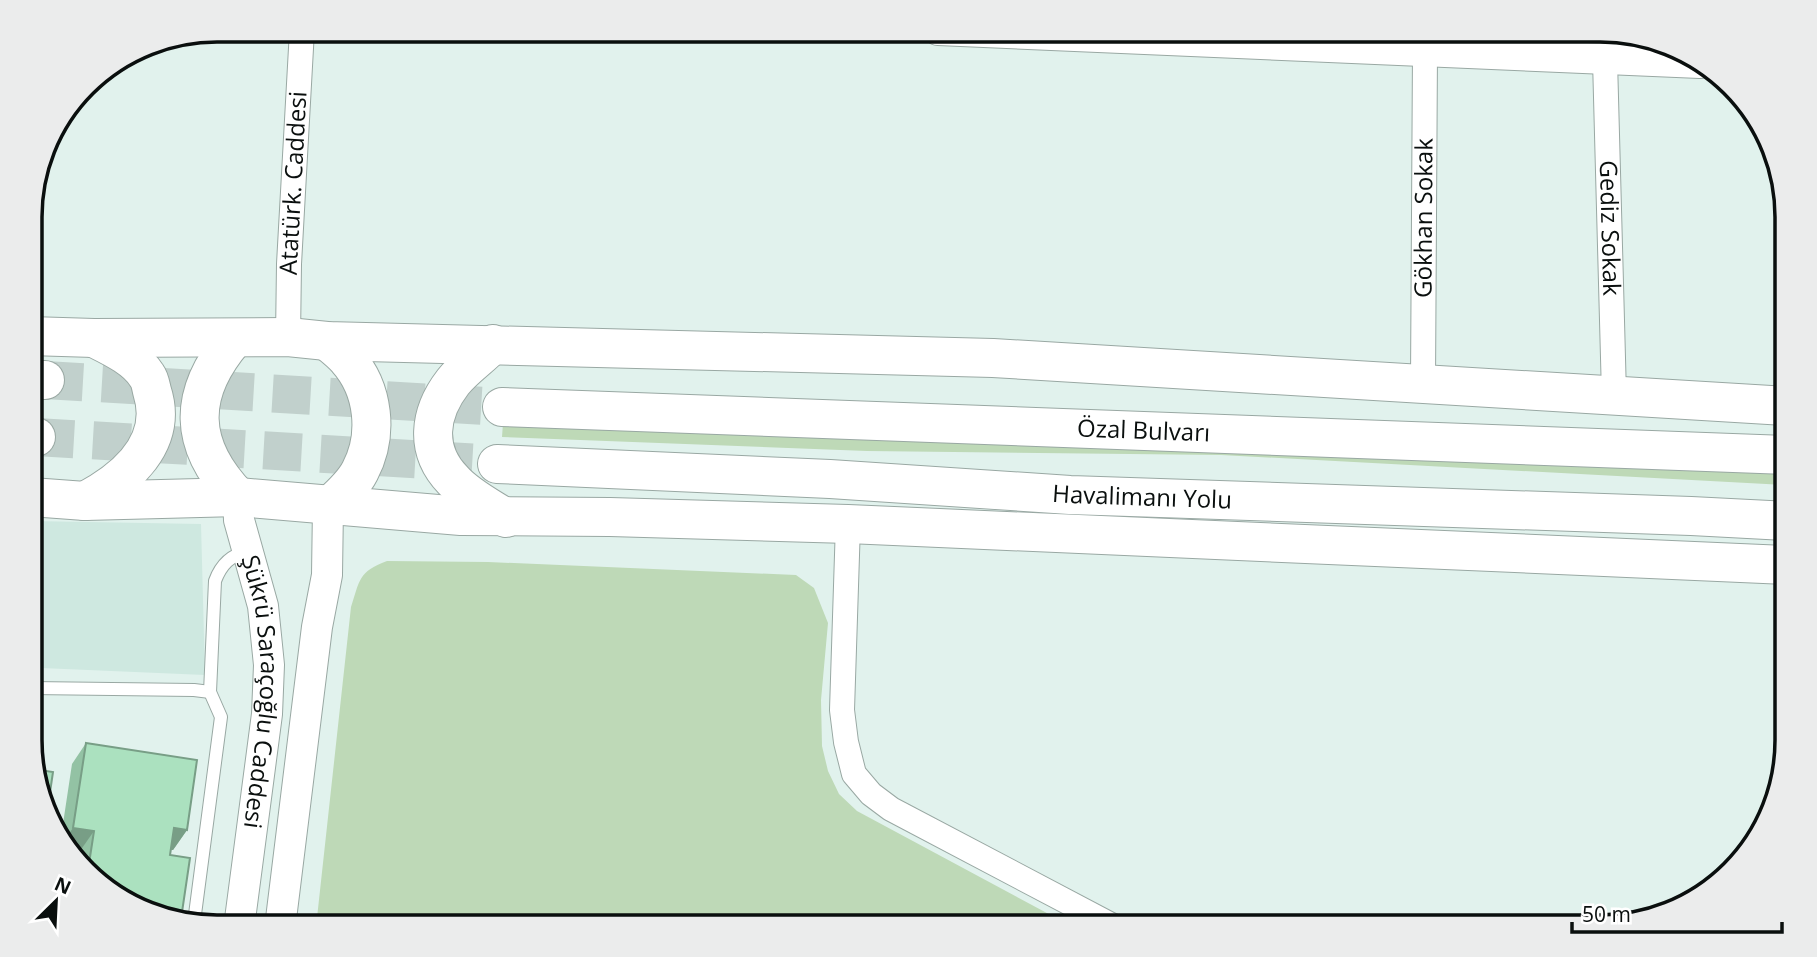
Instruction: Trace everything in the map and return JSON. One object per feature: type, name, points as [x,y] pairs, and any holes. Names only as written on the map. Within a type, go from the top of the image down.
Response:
[{"type":"highway","points":[[42,336],[288,338],[992,358],[1775,405]]},
{"type":"highway","points":[[85,501],[108,488],[132,467],[152,439],[157,417],[156,404],[147,376],[130,359],[94,338]]},
{"type":"highway","points":[[234,339],[217,358],[205,381],[200,406],[201,432],[208,456],[220,479],[238,497]]},
{"type":"highway","points":[[327,341],[347,358],[361,378],[369,401],[372,425],[369,449],[360,471],[346,491],[328,506]]},
{"type":"highway","points":[[493,344],[455,379],[436,408],[433,447],[441,466],[454,482],[506,518]]},
{"type":"highway","name":"Özal Bulvarı","points":[[502,407],[1775,455]]},
{"type":"highway","name":"Havalimanı Yolu","points":[[497,464],[830,479],[1070,495],[1775,521]]},
{"type":"highway","points":[[42,498],[85,501],[238,497],[506,518],[610,517],[849,524],[1775,564]]},
{"type":"street","name":"Atatürk. Caddesi","points":[[288,338],[301,42]]},
{"type":"street","points":[[1387,42],[1425,51],[1682,62]]},
{"type":"street","name":"Gökhan Sokak","points":[[1423,382],[1425,51]]},
{"type":"street","name":"Gediz Sokak","points":[[1605,60],[1614,394]]},
{"type":"street","name":"Şükrü Saraçoğlu Caddesi","points":[[238,497],[239,520],[263,606],[269,665],[267,714],[241,915]]},
{"type":"street","points":[[281,915],[317,627],[327,575],[328,506]]},
{"type":"street","points":[[849,524],[842,710],[853,774],[871,794],[891,809],[1092,915]]},
{"type":"lane","points":[[195,914],[221,717],[210,692],[215,581],[218,572],[230,559],[236,554],[248,552]]},
{"type":"lane","points":[[42,688],[210,692]]},
{"type":"shaded area","points":[[42,521],[201,524],[205,675],[42,668]]},
{"type":"green space","points":[[503,423],[1775,472],[1775,484],[1221,455],[867,451],[502,437]]},
{"type":"green space","points":[[387,561],[488,562],[796,575],[814,588],[828,623],[821,700],[822,746],[828,771],[839,794],[857,811],[1051,915],[317,915],[351,607],[362,578],[370,569]]},
{"type":"building","points":[[86,743],[197,760],[187,830],[174,828],[170,855],[190,858],[182,912],[160,906],[129,892],[93,864],[90,860],[94,831],[73,828]]},
{"type":"building","points":[[45,771],[53,772],[50,792]]},
{"type":"tunnel","points":[[45,380],[502,407]]},
{"type":"tunnel","points":[[42,437],[497,464]]}]
